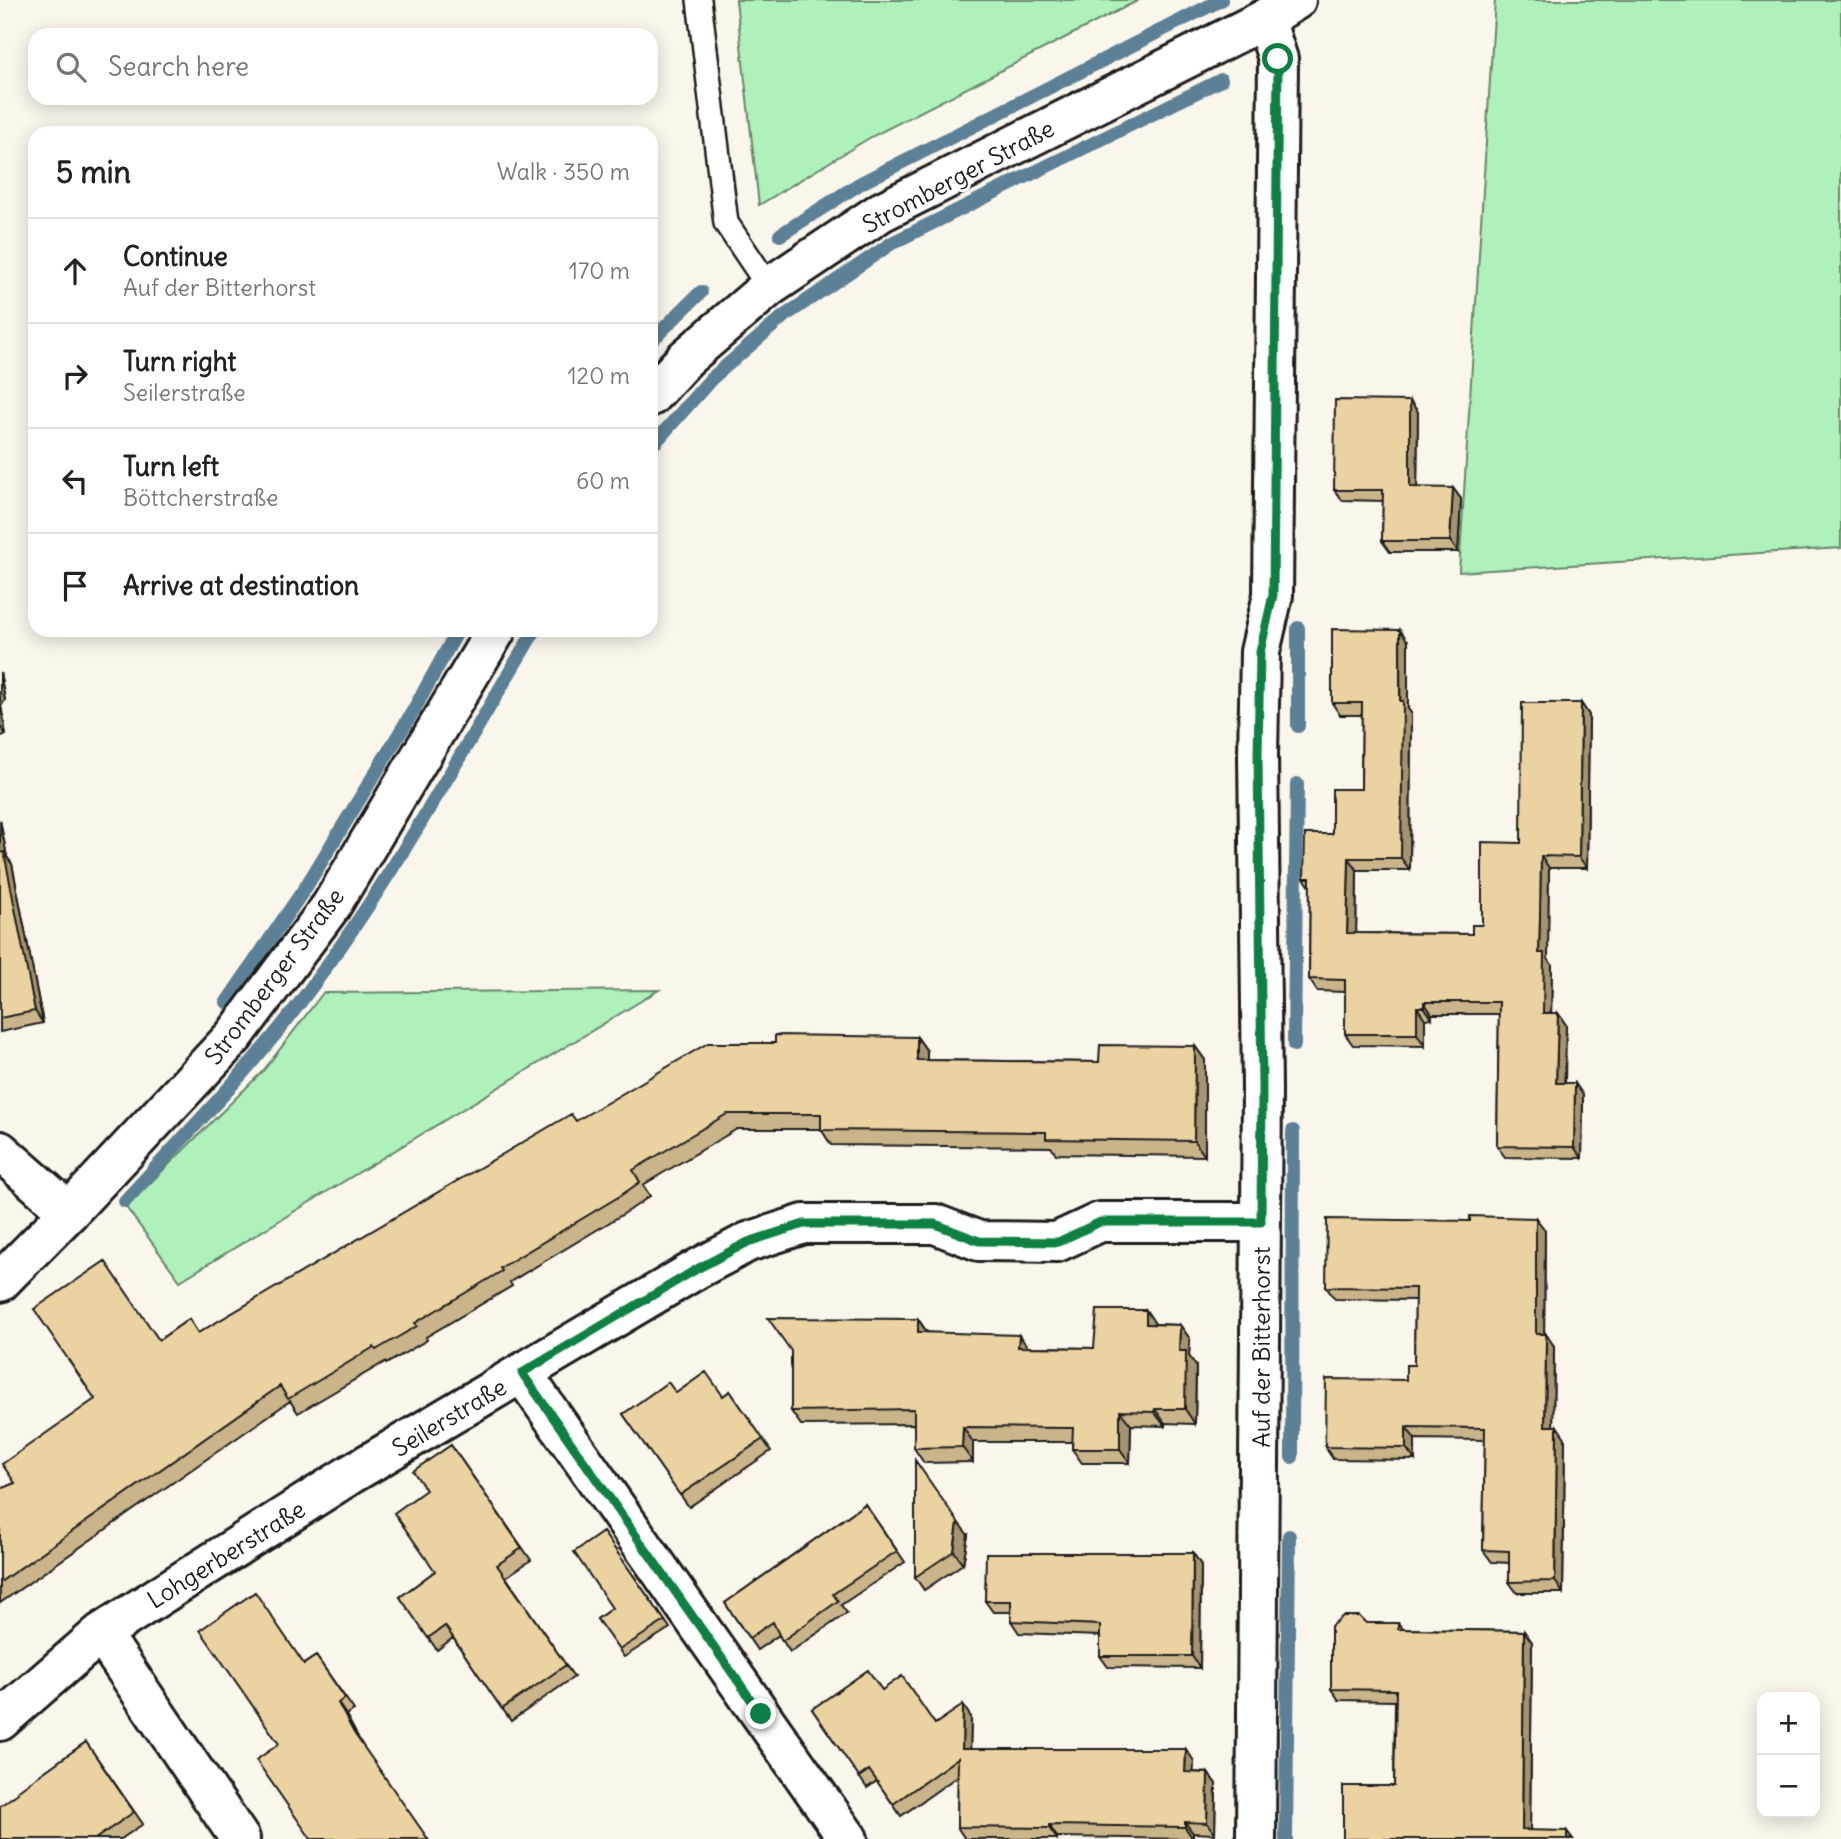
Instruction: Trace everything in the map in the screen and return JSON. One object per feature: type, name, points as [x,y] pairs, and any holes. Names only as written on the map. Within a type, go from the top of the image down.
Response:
[{"type":"street","name":"Stromberger Straße","points":[[658,388],[686,358],[769,287],[881,212],[1280,9]]},
{"type":"street","name":"Auf der Bitterhorst","points":[[1256,1839],[1262,1089],[1258,742],[1260,652],[1273,595],[1280,9]]},
{"type":"street","name":"Stromberger Straße","points":[[0,1282],[234,1036],[331,906],[492,637]]},
{"type":"street","points":[[0,1151],[69,1212]]},
{"type":"street","name":"Seilerstraße","points":[[351,1474],[697,1269],[748,1242],[804,1224],[935,1224],[979,1241],[1058,1242],[1100,1222],[1261,1222]]},
{"type":"street","points":[[522,1373],[848,1839]]},
{"type":"street","name":"Lohgerberstraße","points":[[0,1721],[101,1633],[351,1474]]},
{"type":"street","points":[[101,1633],[240,1839]]},
{"type":"lane","points":[[699,0],[726,223],[769,287]]},
{"type":"green space","points":[[736,0],[1139,0],[871,137],[759,205]]},
{"type":"green space","points":[[1495,0],[1841,0],[1841,548],[1459,572]]},
{"type":"green space","points":[[659,990],[180,1281],[126,1207],[263,1071],[323,993]]},
{"type":"building","points":[[1335,400],[1410,401],[1410,487],[1453,488],[1450,541],[1382,541],[1383,490],[1334,490]]},
{"type":"building","points":[[1332,629],[1400,630],[1400,701],[1403,701],[1401,858],[1349,858],[1347,933],[1472,934],[1472,925],[1482,925],[1482,842],[1521,843],[1522,703],[1581,703],[1579,857],[1541,856],[1539,953],[1544,953],[1543,1013],[1558,1013],[1556,1083],[1575,1083],[1574,1147],[1497,1146],[1499,1002],[1424,1002],[1424,1007],[1417,1007],[1417,1034],[1345,1034],[1345,980],[1309,979],[1310,878],[1304,878],[1305,834],[1332,834],[1332,789],[1361,789],[1362,703],[1332,703]]},
{"type":"building","points":[[4,852],[35,1011],[0,1018],[0,853]]},
{"type":"building","points":[[775,1035],[917,1037],[917,1060],[1099,1062],[1100,1045],[1195,1046],[1194,1141],[1046,1139],[1046,1132],[821,1130],[821,1114],[727,1114],[633,1170],[640,1182],[620,1196],[500,1268],[502,1271],[415,1323],[417,1326],[376,1350],[374,1347],[288,1399],[280,1386],[0,1582],[0,1489],[15,1483],[2,1464],[95,1399],[34,1309],[105,1261],[159,1340],[189,1319],[198,1333],[571,1114],[576,1121],[708,1043],[775,1043]]},
{"type":"building","points":[[1470,1216],[1536,1218],[1536,1334],[1546,1334],[1545,1426],[1557,1426],[1555,1581],[1509,1582],[1509,1551],[1483,1550],[1485,1428],[1406,1427],[1406,1448],[1325,1447],[1326,1379],[1406,1380],[1406,1365],[1414,1365],[1415,1288],[1326,1287],[1327,1219],[1470,1221]]},
{"type":"building","points":[[1097,1310],[1146,1310],[1146,1324],[1180,1325],[1179,1351],[1186,1351],[1185,1409],[1120,1411],[1120,1449],[1072,1449],[1073,1428],[963,1427],[962,1447],[914,1448],[914,1409],[791,1411],[791,1351],[768,1318],[918,1319],[918,1332],[1019,1335],[1018,1347],[1094,1348]]},
{"type":"building","points":[[706,1372],[723,1396],[730,1391],[763,1439],[680,1495],[623,1414],[668,1382],[676,1393]]},
{"type":"building","points":[[451,1445],[522,1548],[497,1565],[566,1665],[502,1709],[445,1626],[428,1638],[400,1597],[435,1571],[394,1513],[426,1490],[413,1471]]},
{"type":"building","points":[[915,1460],[958,1522],[954,1551],[915,1577]]},
{"type":"building","points":[[865,1504],[897,1551],[833,1594],[838,1601],[782,1641],[773,1622],[749,1638],[725,1603]]},
{"type":"building","points":[[603,1532],[665,1621],[619,1650],[597,1619],[612,1608],[574,1552]]},
{"type":"building","points":[[986,1553],[1193,1553],[1192,1656],[1100,1656],[1100,1625],[1011,1621],[1011,1601],[985,1601]]},
{"type":"building","points":[[255,1592],[304,1664],[316,1656],[345,1698],[338,1703],[354,1733],[428,1839],[311,1839],[256,1760],[279,1744],[200,1630]]},
{"type":"building","points":[[1343,1616],[1359,1616],[1366,1623],[1398,1623],[1398,1629],[1524,1631],[1522,1830],[1567,1831],[1567,1839],[1343,1839],[1343,1786],[1394,1786],[1396,1690],[1331,1689],[1331,1626]]},
{"type":"building","points":[[868,1670],[882,1690],[902,1676],[935,1724],[963,1705],[962,1749],[1186,1749],[1185,1772],[1208,1773],[1207,1823],[1185,1822],[1185,1827],[957,1827],[958,1758],[893,1804],[869,1770],[859,1777],[812,1709]]},
{"type":"building","points":[[86,1742],[134,1812],[95,1839],[0,1839],[0,1806]]},
{"type":"waterway","points":[[780,235],[861,183],[1221,0]]},
{"type":"waterway","points":[[658,439],[711,379],[783,317],[892,243],[1221,80]]},
{"type":"waterway","points":[[658,334],[701,292]]},
{"type":"waterway","points":[[1298,628],[1298,726]]},
{"type":"waterway","points":[[227,1002],[307,885],[412,713],[454,637]]},
{"type":"waterway","points":[[125,1201],[244,1071],[289,1017],[341,946],[399,858],[531,637]]},
{"type":"waterway","points":[[1294,1045],[1297,784]]},
{"type":"waterway","points":[[1292,1457],[1293,1131]]},
{"type":"waterway","points":[[1286,1839],[1289,1536]]},
{"type":"route","points":[[761,1714],[522,1373],[697,1269],[748,1242],[804,1224],[935,1224],[979,1241],[1058,1242],[1100,1222],[1261,1222],[1258,755],[1260,652],[1273,595],[1278,59]]}]
